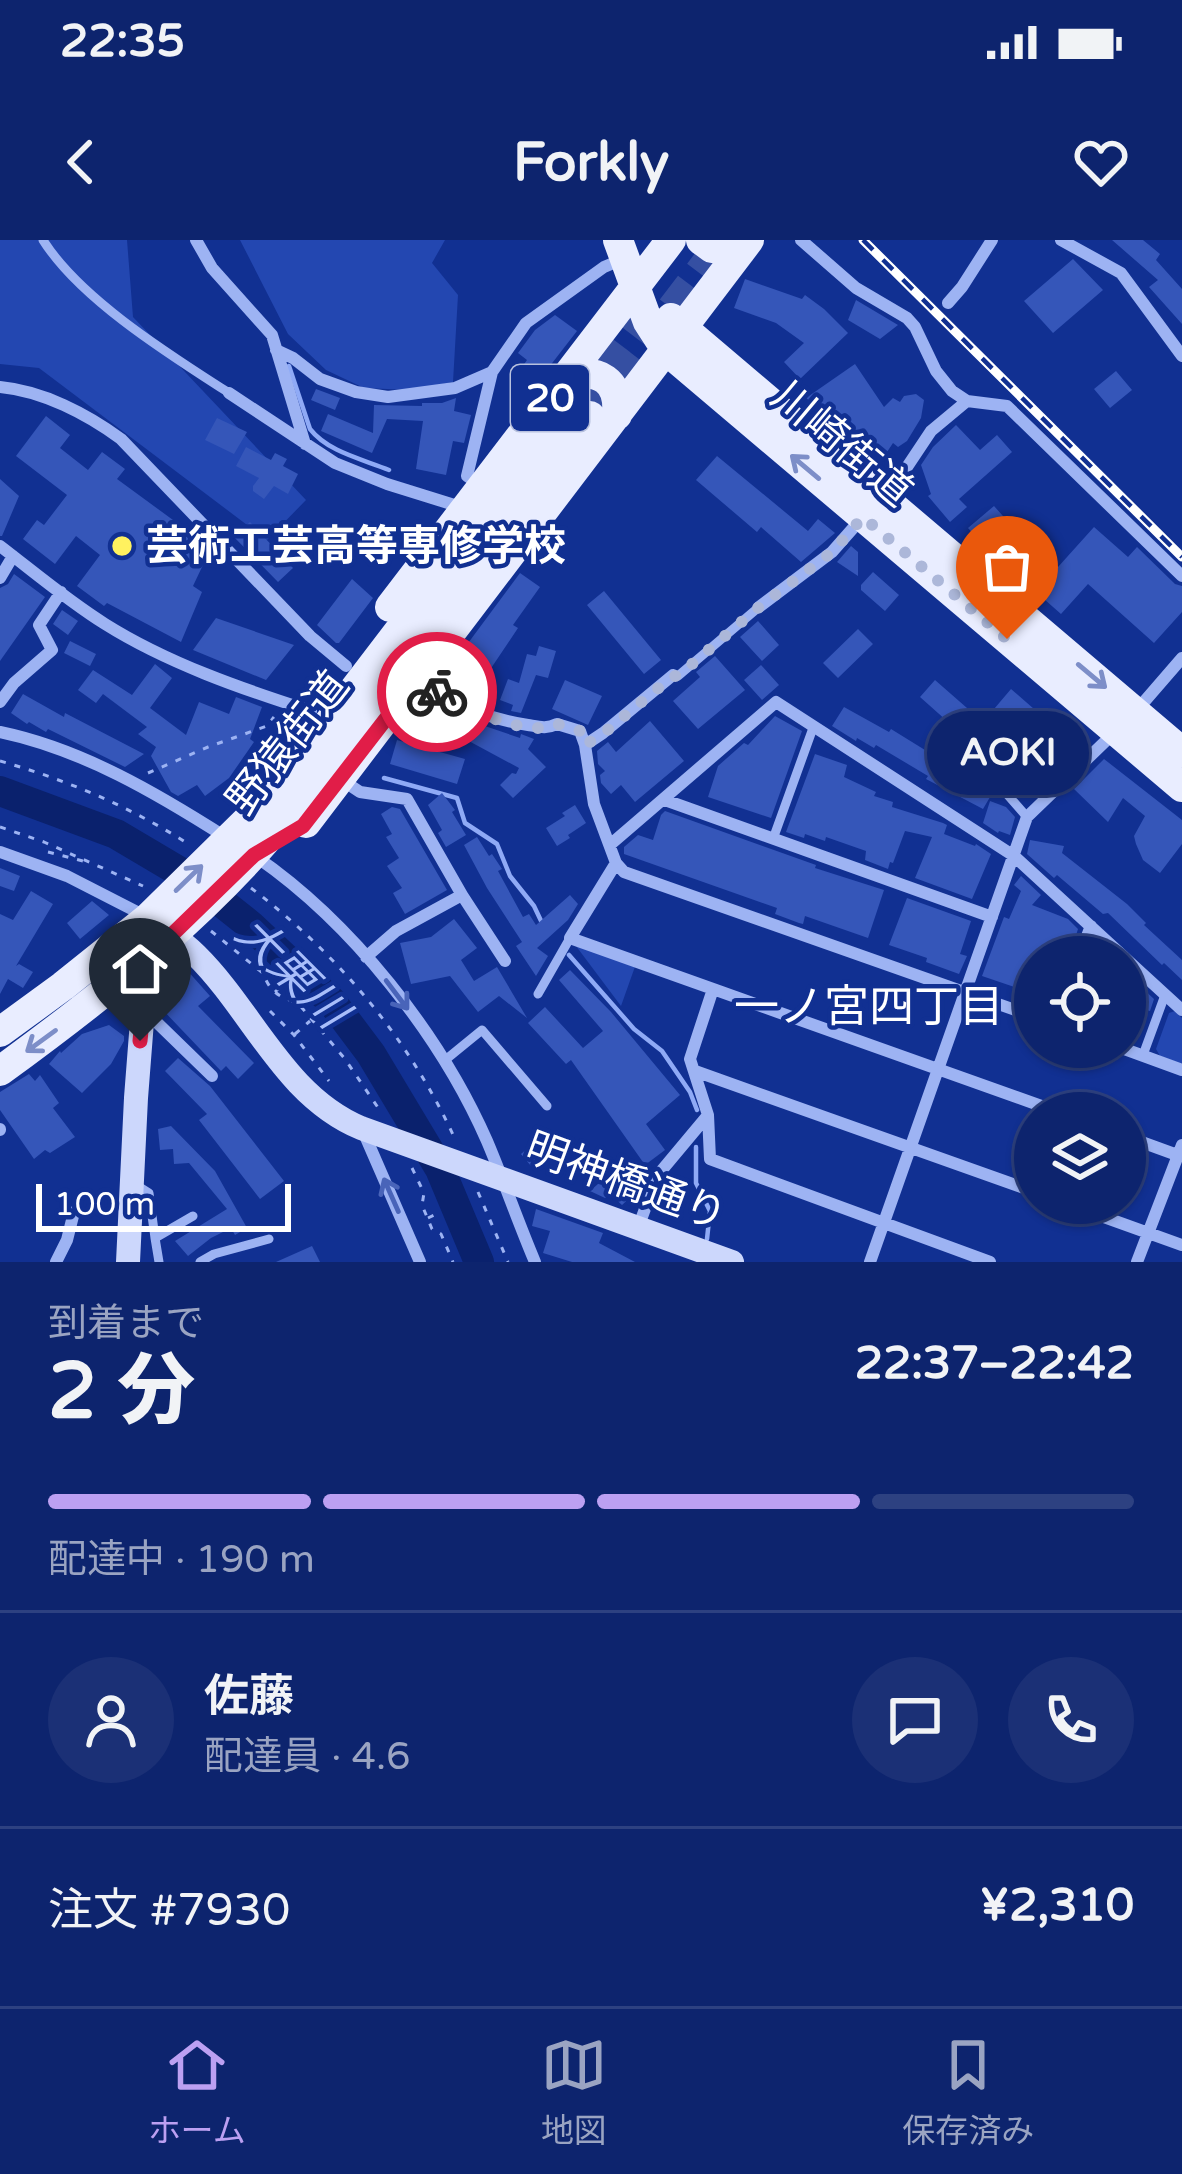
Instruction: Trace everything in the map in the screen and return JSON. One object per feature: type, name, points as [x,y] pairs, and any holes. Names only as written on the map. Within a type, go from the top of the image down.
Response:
[{"type":"main road","name":"20","points":[[235,856],[272,815],[341,780],[416,680],[587,402],[626,262],[671,240]]},
{"type":"main road","points":[[701,240],[712,248],[745,246]]},
{"type":"main road","name":"20","points":[[235,856],[272,815],[298,706],[346,666],[474,498],[587,402],[675,339],[745,246]]},
{"type":"main road","name":"川崎街道","points":[[626,262],[675,339],[1125,722],[1182,788]]},
{"type":"main road","name":"野猿街道","points":[[272,815],[276,792],[587,402]]},
{"type":"main road","name":"川崎街道","points":[[1125,722],[1182,752]]},
{"type":"main road","name":"野猿街道","points":[[0,1032],[163,924],[235,856]]},
{"type":"main road","name":"野猿街道","points":[[0,1071],[148,958],[163,924]]},
{"type":"street","points":[[196,240],[212,268],[272,335],[305,444]]},
{"type":"street","points":[[801,240],[856,288],[907,318],[952,391],[968,401],[1007,406],[1182,575]]},
{"type":"street","points":[[947,303],[992,240]]},
{"type":"street","points":[[1061,240],[1121,273],[1182,356]]},
{"type":"street","points":[[229,394],[335,463],[387,484],[474,498],[467,476],[492,372],[526,323],[604,267],[626,262]]},
{"type":"street","points":[[276,350],[320,379],[388,397],[455,388],[492,372]]},
{"type":"street","points":[[0,387],[54,401],[121,440],[310,636],[346,666]]},
{"type":"street","points":[[759,607],[832,552],[874,508],[931,431],[968,401]]},
{"type":"street","points":[[0,546],[106,624],[152,649],[298,706]]},
{"type":"street","points":[[0,578],[14,556]]},
{"type":"street","points":[[0,702],[14,682],[52,650],[39,625],[61,592]]},
{"type":"street","points":[[870,1262],[1028,817],[1182,658]]},
{"type":"street","points":[[585,745],[673,676]]},
{"type":"street","points":[[416,680],[495,720],[549,728],[557,724],[580,731],[594,805],[616,863],[624,872],[1014,1010]]},
{"type":"street","points":[[611,844],[776,702],[1013,856],[1102,936]]},
{"type":"street","points":[[0,732],[67,753],[130,781],[235,856],[284,875],[366,957],[444,1061],[486,1138],[490,1179],[535,1262]]},
{"type":"street","points":[[341,780],[361,792],[407,799],[505,961]]},
{"type":"street","points":[[665,800],[992,917]]},
{"type":"street","points":[[0,852],[67,876],[163,924]]},
{"type":"street","points":[[616,863],[571,938],[1014,1096]]},
{"type":"street","points":[[366,957],[396,931],[462,895]]},
{"type":"street","name":"明神橋通り","points":[[163,924],[201,961],[306,1093],[332,1114],[490,1179],[638,1228],[687,1255],[732,1262]]},
{"type":"street","points":[[1087,936],[1091,926]]},
{"type":"street","points":[[128,1262],[148,958]]},
{"type":"street","points":[[1146,977],[1182,1010]]},
{"type":"street","points":[[713,988],[690,1059],[708,1115],[710,1159],[990,1262]]},
{"type":"street","points":[[143,1010],[212,1076]]},
{"type":"street","points":[[1146,1056],[1182,1070]]},
{"type":"street","points":[[695,1071],[1014,1185]]},
{"type":"street","points":[[638,1228],[657,1175],[708,1115]]},
{"type":"street","points":[[364,1129],[420,1262]]},
{"type":"street","points":[[1138,1262],[1180,1152],[1146,1142]]},
{"type":"street","points":[[56,1262],[74,1212]]},
{"type":"street","points":[[1123,1224],[1182,1245]]},
{"type":"lane","points":[[43,240],[69,273],[115,312],[229,394]]},
{"type":"lane","points":[[673,676],[759,607]]},
{"type":"lane","points":[[773,839],[814,728]]},
{"type":"lane","points":[[941,747],[992,777],[1028,817]]},
{"type":"lane","points":[[538,994],[571,938]]},
{"type":"lane","points":[[1146,1047],[1165,995]]},
{"type":"lane","points":[[444,1061],[482,1030],[547,1106]]},
{"type":"lane","points":[[131,1182],[148,1192],[159,1262]]},
{"type":"lane","points":[[155,1238],[193,1216]]},
{"type":"lane","points":[[200,1262],[269,1239]]},
{"type":"path","points":[[130,781],[267,726],[298,706]]},
{"type":"path","points":[[0,761],[58,778],[235,856],[387,1024],[432,1090],[458,1146]]},
{"type":"path","points":[[36,849],[104,867]]},
{"type":"path","points":[[275,992],[286,982]]},
{"type":"path","points":[[294,1035],[311,1020]]},
{"type":"path","points":[[490,1179],[508,1262]]},
{"type":"path","points":[[428,1218],[441,1212]]},
{"type":"shaded area","points":[[0,240],[127,240],[133,317],[306,500],[267,540],[39,368],[0,364]]},
{"type":"shaded area","points":[[240,240],[445,240],[432,263],[458,295],[453,382],[409,390],[364,388],[326,370],[288,334]]},
{"type":"shaded area","points":[[570,938],[637,961],[621,1006]]},
{"type":"shaded area","points":[[1175,1011],[1182,1018],[1182,1064],[1160,1056],[1156,1049],[1169,1013]]},
{"type":"building","points":[[1112,240],[1143,240],[1160,254],[1156,260],[1182,289],[1182,324],[1149,287],[1158,280]]},
{"type":"building","points":[[1073,259],[1103,290],[1053,333],[1024,301]]},
{"type":"building","points":[[745,279],[802,299],[805,295],[848,333],[800,379],[784,362],[804,343],[776,323],[734,308]]},
{"type":"building","points":[[856,300],[898,325],[880,339],[848,320]]},
{"type":"building","points":[[555,315],[577,331],[539,380],[520,370],[527,360],[518,353],[535,330]]},
{"type":"building","points":[[855,364],[884,407],[904,396],[916,394],[924,400],[921,418],[907,441],[898,447],[893,443],[883,458],[806,398]]},
{"type":"building","points":[[1116,371],[1132,390],[1110,408],[1094,389]]},
{"type":"building","points":[[316,389],[340,398],[335,410],[311,400]]},
{"type":"building","points":[[456,398],[454,411],[471,415],[464,443],[453,441],[446,475],[416,469],[423,421],[387,419],[372,453],[321,431],[328,414],[373,433],[374,405],[422,406]]},
{"type":"building","points":[[46,416],[70,435],[60,448],[88,470],[102,452],[125,469],[117,479],[173,520],[152,549],[189,535],[211,548],[193,586],[202,592],[181,642],[107,603],[104,606],[77,586],[100,555],[76,536],[55,564],[23,539],[37,520],[44,525],[67,495],[16,456]]},
{"type":"building","points":[[217,418],[247,432],[234,454],[205,440]]},
{"type":"building","points":[[956,425],[980,450],[997,435],[1012,452],[959,499],[967,507],[950,522],[928,496],[921,465]]},
{"type":"building","points":[[246,447],[271,460],[275,453],[287,459],[283,466],[298,474],[288,494],[274,486],[264,499],[253,491],[259,478],[236,466]]},
{"type":"building","points":[[717,456],[808,531],[818,519],[835,533],[801,562],[696,480]]},
{"type":"building","points":[[0,479],[19,496],[2,536],[0,536]]},
{"type":"building","points":[[994,506],[1021,536],[995,558],[968,528]]},
{"type":"building","points":[[250,522],[293,568],[278,582],[234,537]]},
{"type":"building","points":[[1094,527],[1128,557],[1137,547],[1182,586],[1182,612],[1154,643],[1088,584],[1061,614],[1036,592],[1047,579],[1040,573],[1051,560],[1058,567]]},
{"type":"building","points":[[851,546],[858,552],[858,576],[837,562]]},
{"type":"building","points":[[873,572],[899,595],[885,611],[861,590]]},
{"type":"building","points":[[520,573],[540,587],[471,698],[440,681]]},
{"type":"building","points":[[14,574],[45,597],[0,661],[0,588]]},
{"type":"building","points":[[352,579],[373,598],[336,643],[317,625]]},
{"type":"building","points":[[604,591],[661,660],[644,674],[587,605]]},
{"type":"building","points":[[62,610],[78,621],[68,635],[53,624]]},
{"type":"building","points":[[216,618],[294,645],[266,680],[193,650]]},
{"type":"building","points":[[758,621],[779,645],[762,661],[740,637]]},
{"type":"building","points":[[858,629],[873,644],[838,678],[823,663]]},
{"type":"building","points":[[70,641],[96,654],[90,666],[64,653]]},
{"type":"building","points":[[539,646],[556,651],[548,678],[536,675],[521,713],[511,711],[513,705],[500,700],[508,679],[519,683],[527,654],[536,656]]},
{"type":"building","points":[[715,656],[745,690],[698,729],[673,701]]},
{"type":"building","points":[[155,664],[172,678],[150,708],[186,735],[199,702],[229,714],[236,697],[262,707],[250,739],[254,742],[229,778],[205,796],[197,785],[178,796],[171,792],[151,756],[156,747],[138,734],[147,727],[103,694],[96,703],[78,690],[93,670],[132,695]]},
{"type":"building","points":[[761,665],[779,685],[762,700],[744,680]]},
{"type":"building","points":[[565,680],[602,696],[588,725],[552,709]]},
{"type":"building","points":[[935,680],[983,722],[1011,689],[1042,716],[1047,710],[1066,735],[1042,762],[1056,774],[1043,787],[1032,776],[1022,788],[1002,775],[920,697]]},
{"type":"building","points":[[23,694],[144,754],[125,767],[48,729],[27,724],[11,713]]},
{"type":"building","points":[[426,698],[479,724],[534,739],[528,749],[546,767],[513,798],[500,785],[519,768],[417,713]]},
{"type":"building","points":[[844,707],[891,729],[993,792],[983,809],[876,745],[856,741],[832,726]]},
{"type":"building","points":[[775,716],[802,731],[771,818],[708,797],[718,766],[744,743],[748,745]]},
{"type":"building","points":[[650,721],[684,761],[635,802],[621,785],[611,794],[601,783],[605,771],[598,764],[597,751],[608,742],[616,752]]},
{"type":"building","points":[[397,740],[465,759],[457,784],[390,764]]},
{"type":"building","points":[[815,754],[847,765],[844,777],[893,802],[892,807],[943,823],[947,825],[944,834],[991,854],[972,899],[915,878],[932,837],[905,831],[888,869],[865,860],[866,851],[826,837],[825,841],[786,832]]},
{"type":"building","points":[[1104,759],[1182,820],[1182,844],[1160,873],[1143,860],[1136,844],[1134,836],[1145,816],[1123,798],[1108,822],[1074,789]]},
{"type":"building","points":[[442,793],[466,835],[446,847],[428,805]]},
{"type":"building","points":[[990,801],[1015,817],[1010,835],[983,823]]},
{"type":"building","points":[[575,805],[586,823],[557,846],[546,828]]},
{"type":"building","points":[[392,807],[400,809],[447,890],[405,914],[393,893],[402,888],[387,866],[399,858],[386,837],[392,834],[381,814]]},
{"type":"building","points":[[665,811],[884,890],[868,938],[805,916],[803,924],[799,923],[775,914],[777,908],[624,854],[624,847],[638,835],[653,840]]},
{"type":"building","points":[[477,837],[502,869],[498,871],[523,917],[529,914],[536,925],[570,895],[578,904],[537,948],[548,956],[536,976],[516,946],[522,942],[464,845]]},
{"type":"building","points":[[1030,840],[1064,846],[1062,853],[1127,904],[1182,960],[1182,980],[1146,950],[1146,936],[1132,936],[1027,854]]},
{"type":"building","points":[[0,868],[20,876],[14,891],[0,886]]},
{"type":"building","points":[[1021,876],[1041,895],[1032,905],[1068,919],[1078,929],[1076,936],[1014,936],[1014,987],[982,976],[1004,917],[1009,919],[1021,891],[1014,885]]},
{"type":"building","points":[[31,891],[53,904],[16,966],[33,972],[23,988],[8,979],[0,994],[0,914],[13,920]]},
{"type":"building","points":[[907,898],[971,921],[960,954],[967,956],[959,974],[889,945]]},
{"type":"building","points":[[92,901],[109,915],[80,939],[67,923]]},
{"type":"building","points":[[454,919],[477,948],[461,960],[474,981],[497,967],[527,1018],[499,996],[478,1012],[450,976],[411,984],[400,943],[431,937]]},
{"type":"building","points":[[186,969],[210,996],[198,1006],[254,1063],[238,1079],[226,1066],[221,1071],[160,1007],[161,991]]},
{"type":"building","points":[[570,970],[680,1095],[646,1124],[665,1150],[645,1165],[571,1060],[566,1064],[528,1023],[545,1007],[583,1048],[603,1031],[559,980]]},
{"type":"building","points":[[1146,992],[1154,999],[1150,1011],[1146,1010]]},
{"type":"building","points":[[109,1025],[124,1041],[111,1064],[82,1093],[49,1064],[82,1034]]},
{"type":"building","points":[[178,1058],[210,1086],[284,1181],[260,1199],[199,1120],[207,1114],[165,1071]]},
{"type":"building","points":[[29,1074],[35,1081],[40,1075],[59,1103],[53,1108],[75,1137],[34,1159],[0,1110],[0,1092]]},
{"type":"building","points":[[171,1126],[215,1171],[247,1228],[235,1235],[231,1228],[188,1256],[175,1241],[227,1209],[189,1163],[174,1164],[173,1149],[160,1150],[158,1129]]},
{"type":"building","points":[[538,1139],[554,1156],[536,1172],[521,1154]]},
{"type":"building","points":[[615,1169],[636,1192],[622,1205],[610,1194],[605,1198],[590,1191]]},
{"type":"building","points":[[536,1209],[603,1233],[599,1243],[635,1262],[572,1262],[543,1253],[550,1231],[532,1226]]},
{"type":"building","points":[[312,1246],[320,1262],[276,1262]]},
{"type":"waterway","points":[[289,366],[317,437],[389,470]]},
{"type":"waterway","points":[[384,778],[457,798],[465,823],[497,844],[510,876],[543,925]]},
{"type":"waterway","name":"大栗川","points":[[0,791],[116,834],[192,879],[250,925],[332,1002],[371,1054],[440,1169],[479,1262]]},
{"type":"waterway","points":[[569,955],[634,1029],[662,1051],[697,1110]]},
{"type":"waterway","points":[[696,1147],[696,1183],[710,1211],[707,1239]]},
{"type":"tunnel","points":[[590,416],[724,240]]},
{"type":"tunnel","points":[[573,403],[649,303]]},
{"type":"railway","points":[[863,240],[1182,557]]},
{"type":"way so far","points":[[437,692],[495,720],[549,728],[557,724],[580,731],[585,745],[832,552],[863,517],[1007,639]]},
{"type":"place","name":"芸術工芸高等専修学校","points":[[122,546]]},
{"type":"place","name":"AOKI","points":[[1007,639]]},
{"type":"district","name":"一ノ宮四丁目","points":[[869,1008]]},
{"type":"route","points":[[140,1041],[148,958],[254,855],[303,826],[416,680],[437,692]]}]
